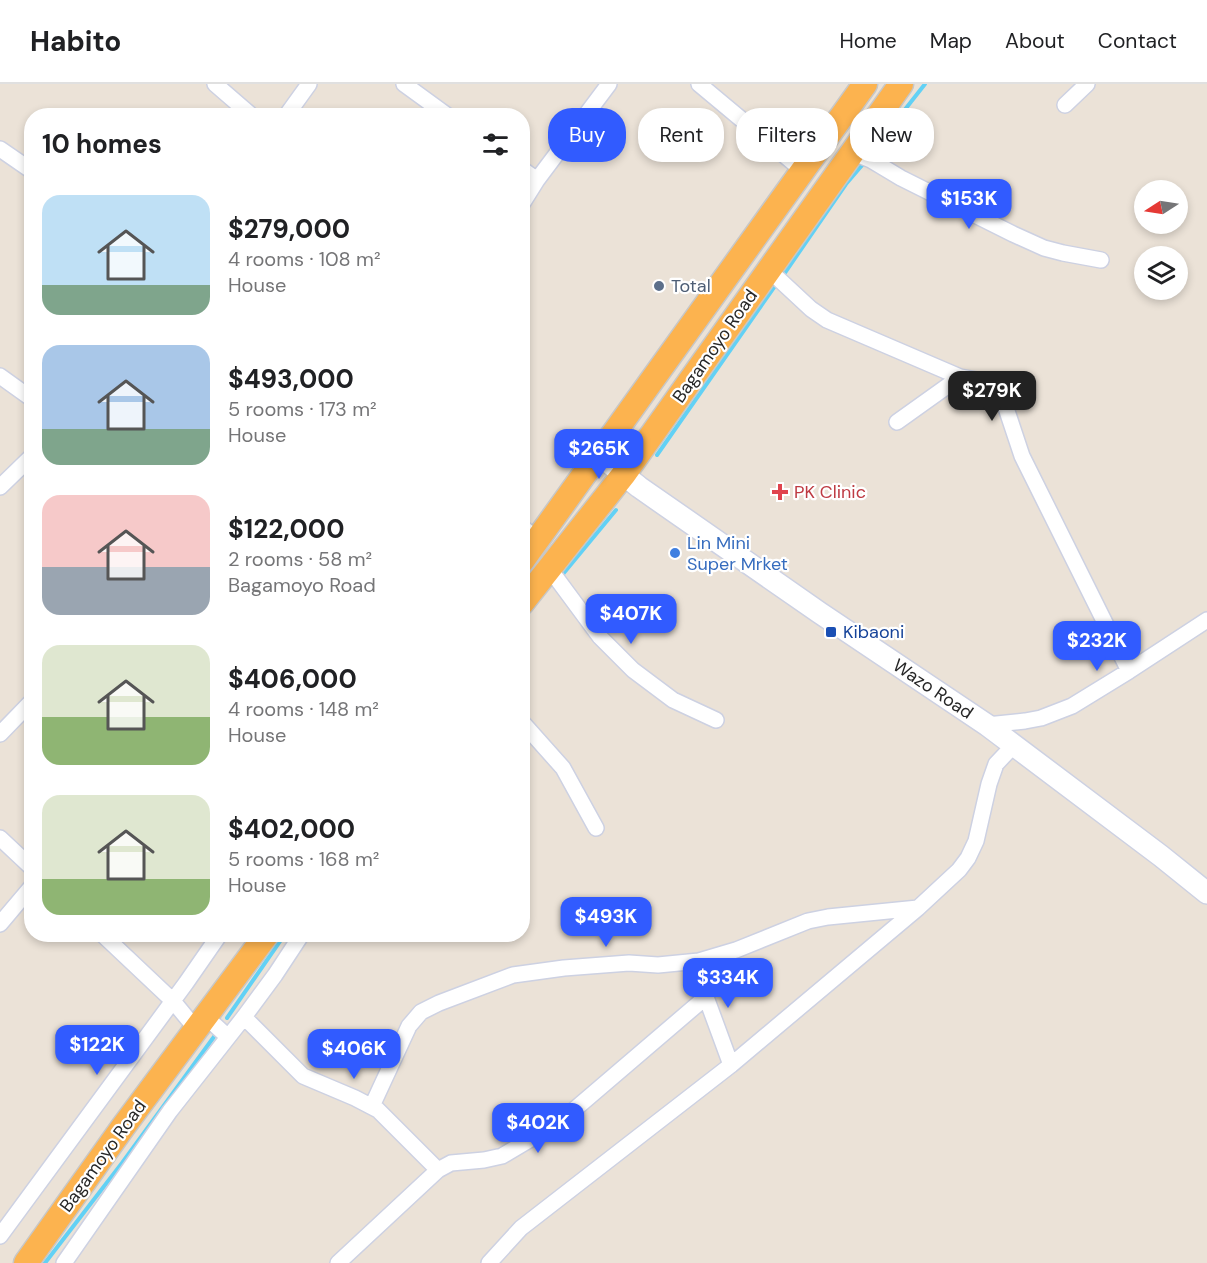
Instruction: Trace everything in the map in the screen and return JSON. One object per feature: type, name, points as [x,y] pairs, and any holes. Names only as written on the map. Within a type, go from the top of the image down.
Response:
[{"type":"highway","name":"Bagamoyo Road","points":[[530,533],[598,454],[865,84]]},
{"type":"highway","name":"Bagamoyo Road","points":[[884,108],[901,84]]},
{"type":"highway","name":"Bagamoyo Road","points":[[530,593],[624,474],[850,155]]},
{"type":"highway","name":"Bagamoyo Road","points":[[26,1263],[123,1127],[261,942]]},
{"type":"main road","name":"Wazo Road","points":[[598,454],[639,487],[820,613],[987,725],[1207,893]]},
{"type":"street","points":[[215,84],[243,108]]},
{"type":"street","points":[[292,108],[309,84]]},
{"type":"street","points":[[404,84],[437,108]]},
{"type":"street","points":[[530,191],[609,84]]},
{"type":"street","points":[[699,84],[802,170]]},
{"type":"street","points":[[1065,105],[1087,84]]},
{"type":"street","points":[[0,149],[24,166]]},
{"type":"street","points":[[874,162],[910,183],[1023,239],[1055,251],[1101,260]]},
{"type":"street","points":[[530,175],[537,180]]},
{"type":"street","points":[[769,270],[827,321],[960,377],[993,383],[1000,390],[1022,456],[1129,671]]},
{"type":"street","points":[[0,375],[24,393]]},
{"type":"street","points":[[897,422],[960,377]]},
{"type":"street","points":[[0,487],[24,464]]},
{"type":"street","points":[[549,568],[600,637],[633,670],[673,700],[716,720]]},
{"type":"street","points":[[987,725],[1025,721],[1056,713],[1072,706],[1207,620]]},
{"type":"street","points":[[0,734],[24,709]]},
{"type":"street","points":[[530,731],[563,768],[596,828]]},
{"type":"street","points":[[489,1263],[521,1228],[731,1065],[918,908],[959,870],[976,841],[996,764],[1014,745]]},
{"type":"street","points":[[0,838],[24,860]]},
{"type":"street","points":[[0,924],[24,896]]},
{"type":"street","points":[[372,1106],[409,1026],[421,1012],[513,975],[585,966],[629,963],[658,965],[699,961],[736,950],[808,921],[918,908]]},
{"type":"street","points":[[110,942],[173,1001],[200,1023],[228,1037]]},
{"type":"street","points":[[0,1236],[214,942]]},
{"type":"street","points":[[64,1263],[170,1111],[244,1017],[297,942]]},
{"type":"street","points":[[699,961],[706,997],[731,1065]]},
{"type":"street","points":[[338,1263],[438,1170],[451,1164],[502,1156],[561,1121],[706,997]]},
{"type":"street","points":[[244,1017],[303,1076],[372,1106],[385,1116],[438,1170]]},
{"type":"waterway","points":[[906,108],[925,84]]},
{"type":"waterway","points":[[782,277],[846,184],[864,163]]},
{"type":"waterway","points":[[657,455],[777,283]]},
{"type":"waterway","points":[[563,574],[616,510]]},
{"type":"waterway","points":[[227,1018],[279,942]]},
{"type":"waterway","points":[[45,1263],[122,1163],[216,1034]]},
{"type":"place","name":"Total","points":[[659,286]]},
{"type":"place","name":"PK Clinic","points":[[780,492]]},
{"type":"place","name":"Lin Mini Super Mrket","points":[[675,553]]},
{"type":"place","name":"Kibaoni","points":[[831,632]]}]
